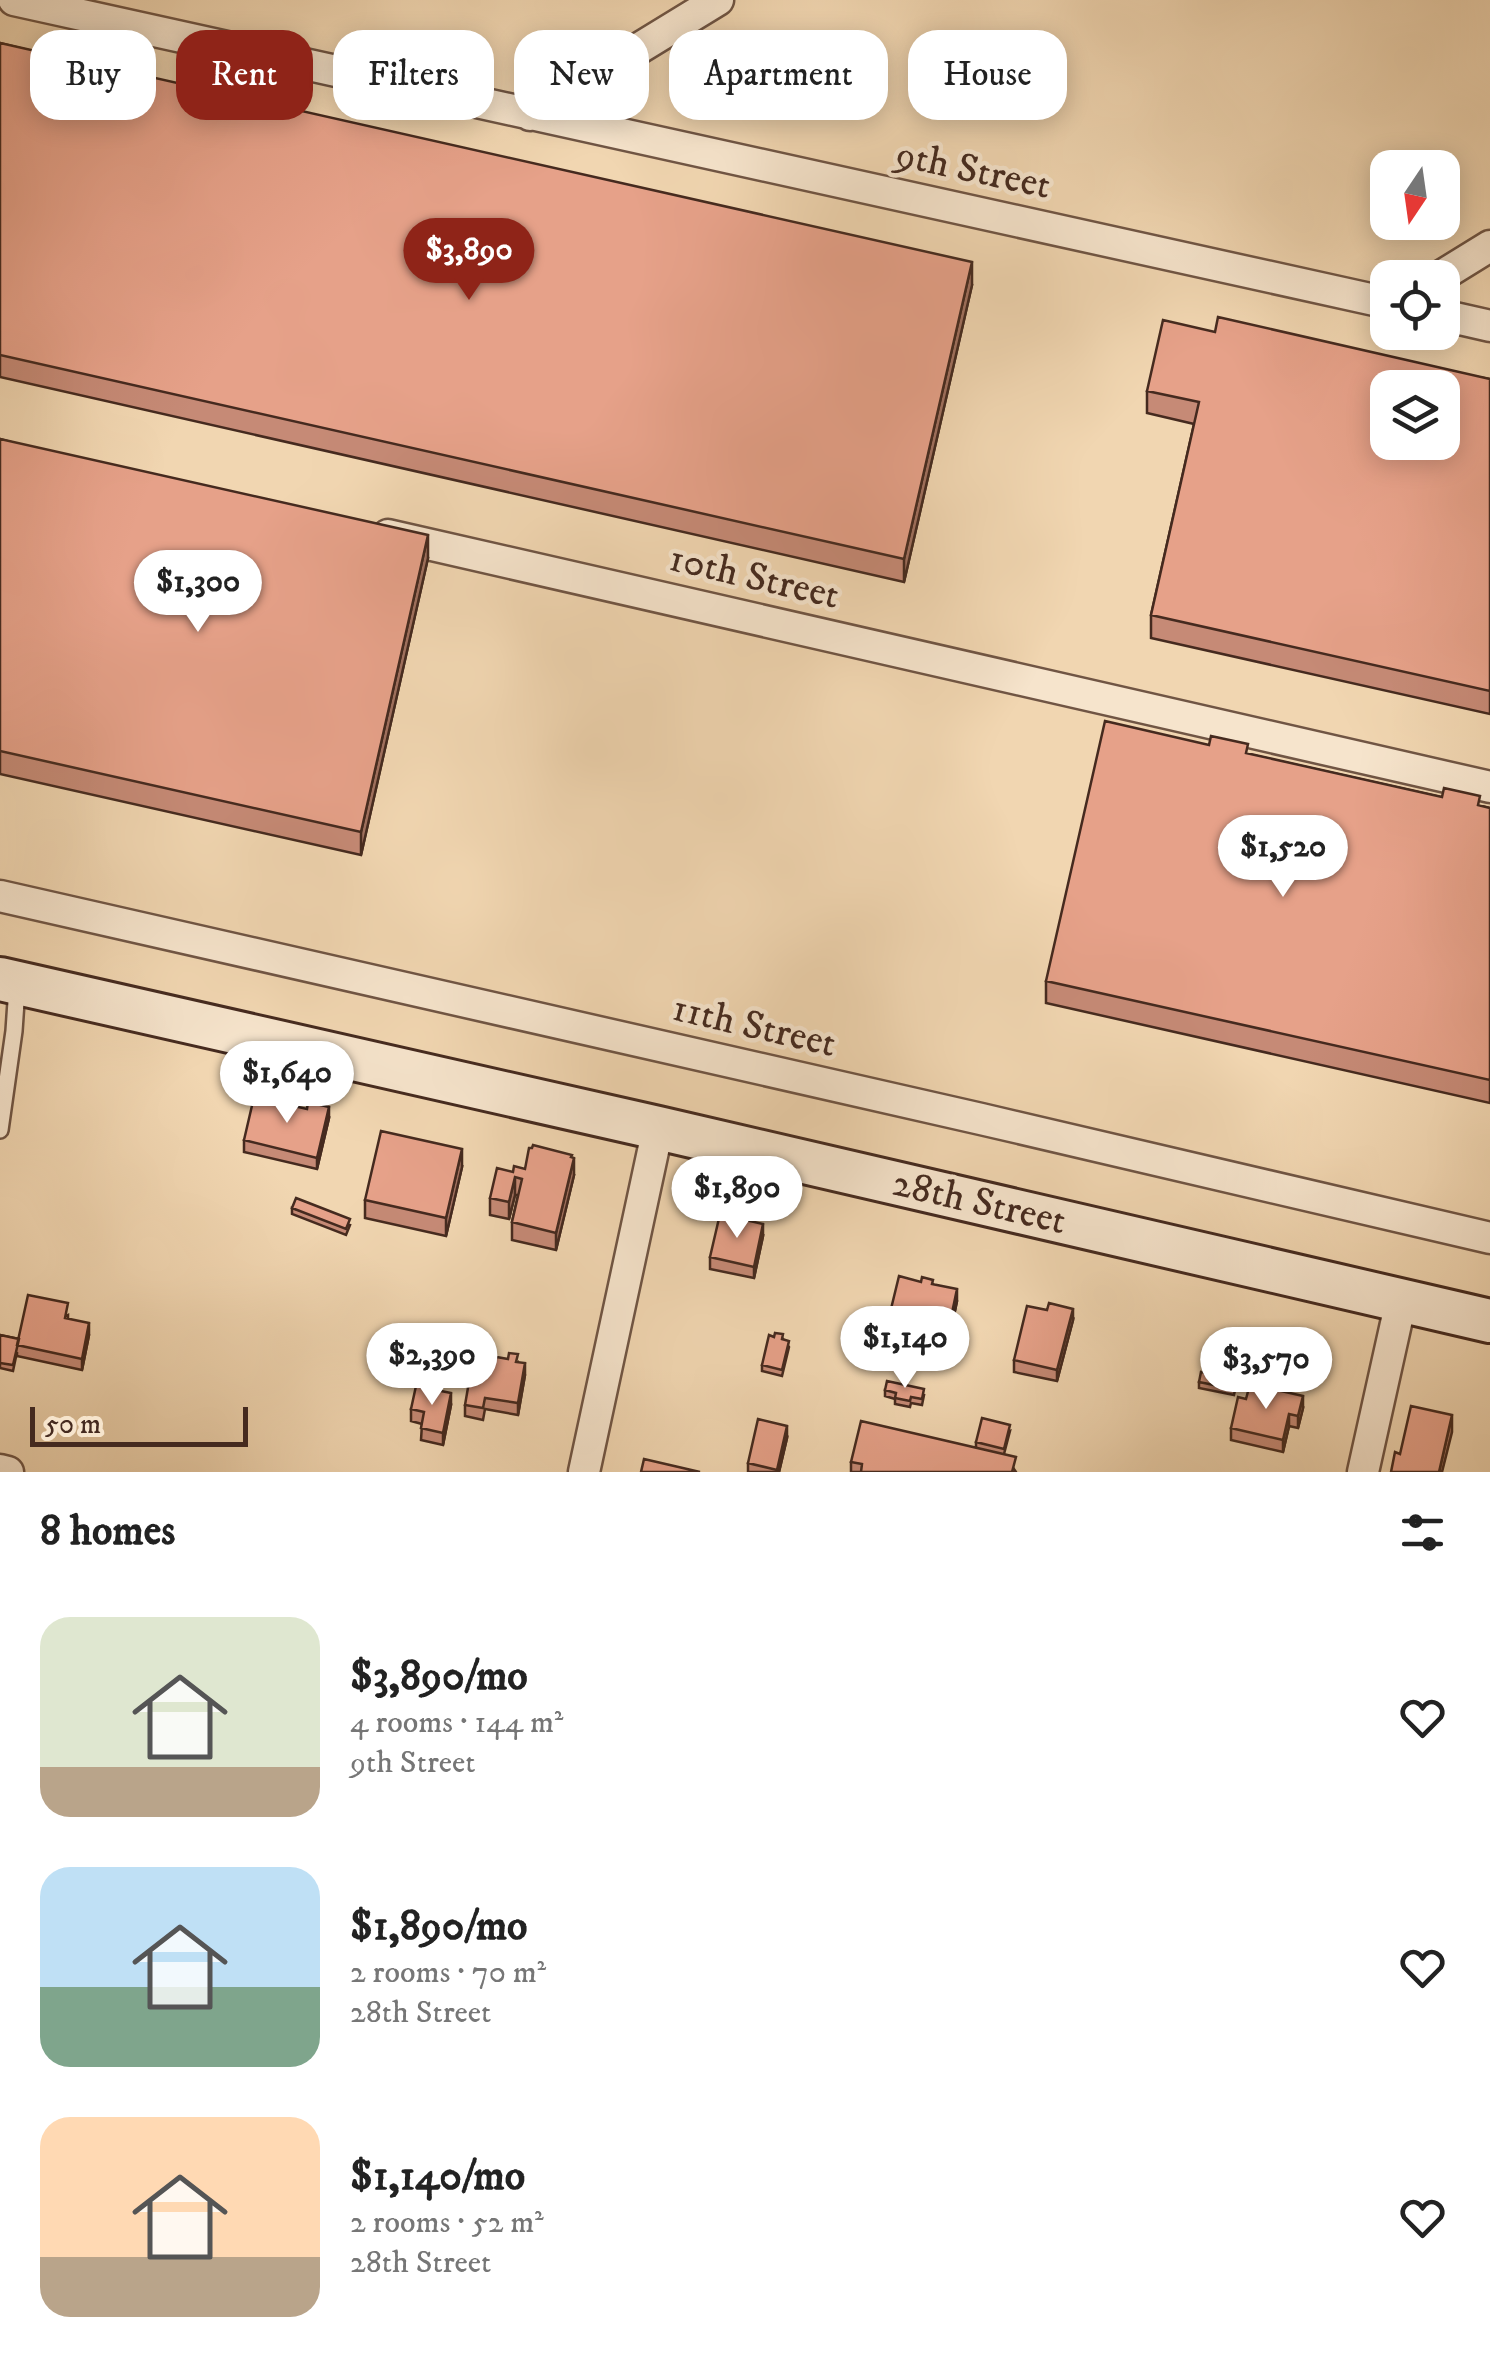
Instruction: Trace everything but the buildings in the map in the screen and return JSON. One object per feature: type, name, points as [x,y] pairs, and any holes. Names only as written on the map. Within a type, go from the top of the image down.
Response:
[{"type":"main road","name":"28th Street","points":[[9,981],[1490,1322]]},
{"type":"street","name":"9th Street","points":[[14,0],[514,110]]},
{"type":"street","points":[[649,42],[718,0]]},
{"type":"street","name":"9th Street","points":[[557,120],[1370,299]]},
{"type":"street","points":[[1460,264],[1490,246]]},
{"type":"street","points":[[1460,319],[1490,326]]},
{"type":"street","name":"10th Street","points":[[368,530],[1490,787]]},
{"type":"street","name":"11th Street","points":[[0,896],[1490,1238]]},
{"type":"street","points":[[584,1472],[658,1128]]},
{"type":"street","points":[[1364,1472],[1402,1302]]},
{"type":"street","points":[[0,1470],[8,1472]]},
{"type":"lane","points":[[0,1130],[14,1031],[9,981]]}]
